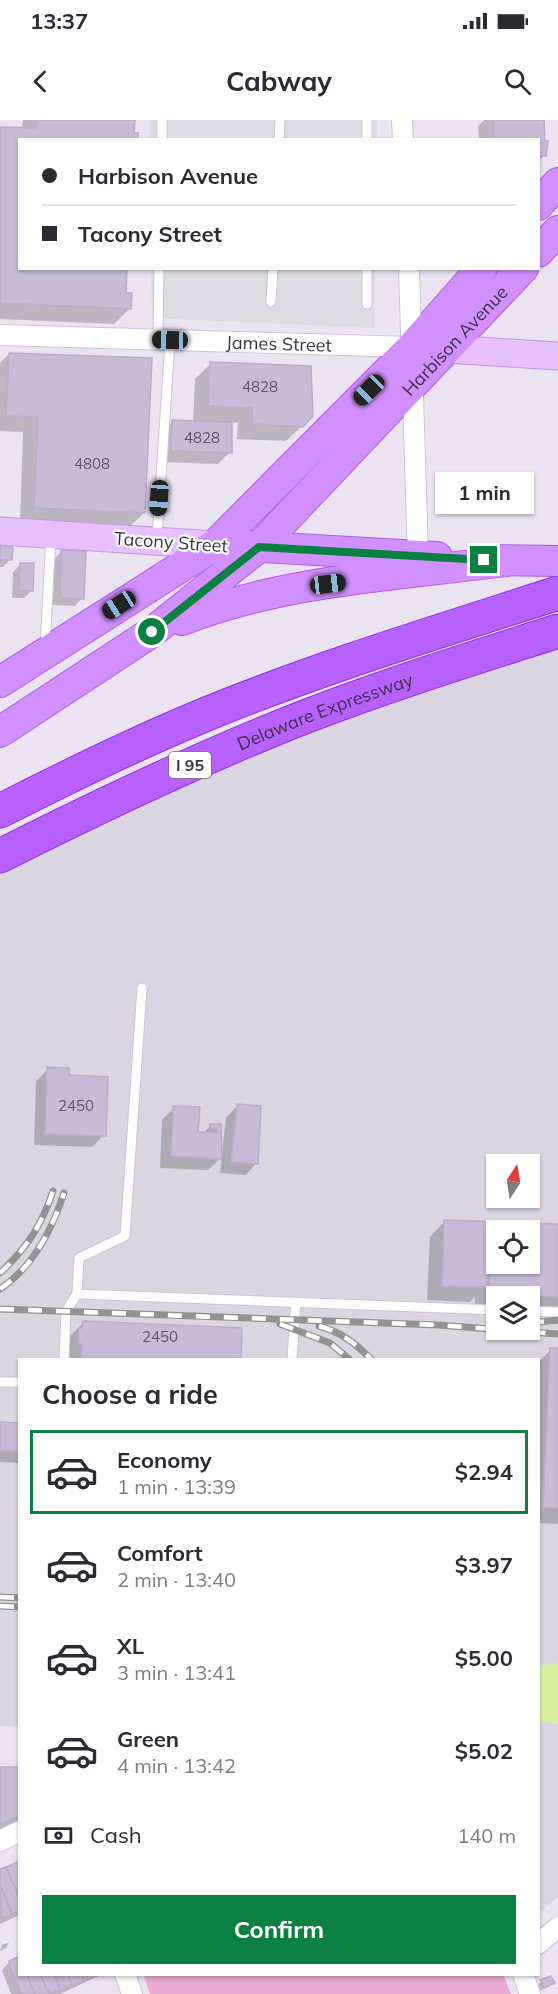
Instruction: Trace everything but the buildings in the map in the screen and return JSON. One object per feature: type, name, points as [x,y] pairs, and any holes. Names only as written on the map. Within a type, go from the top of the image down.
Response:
[{"type":"highway","name":"Delaware Expressway","points":[[0,811],[111,756],[199,717],[384,649],[558,593]]},
{"type":"highway","name":"Delaware Expressway","points":[[0,856],[201,760],[385,687],[558,631]]},
{"type":"main road","points":[[540,203],[558,183]]},
{"type":"main road","points":[[540,250],[558,231]]},
{"type":"main road","name":"Harbison Avenue","points":[[0,682],[215,544],[412,347],[480,270]]},
{"type":"main road","name":"Harbison Avenue","points":[[0,732],[152,632],[259,547],[521,270]]},
{"type":"main road","name":"James Street","points":[[412,347],[558,356]]},
{"type":"main road","name":"Tacony Street","points":[[0,531],[506,561],[558,561]]},
{"type":"main road","points":[[152,632],[207,610],[283,591],[506,561]]},
{"type":"street","points":[[402,120],[403,138]]},
{"type":"street","points":[[409,270],[418,556]]},
{"type":"street","name":"James Street","points":[[0,335],[412,347]]},
{"type":"street","points":[[0,1840],[18,1832]]},
{"type":"street","points":[[540,1942],[558,1927]]},
{"type":"street","points":[[126,1976],[132,1994]]},
{"type":"street","points":[[524,1976],[531,1994]]},
{"type":"lane","points":[[162,120],[162,138]]},
{"type":"lane","points":[[279,120],[279,138]]},
{"type":"lane","points":[[367,138],[368,120]]},
{"type":"lane","points":[[157,541],[164,340],[159,270]]},
{"type":"lane","points":[[271,302],[273,270]]},
{"type":"lane","points":[[367,270],[367,304]]},
{"type":"lane","points":[[45,653],[51,534]]},
{"type":"lane","points":[[64,1358],[66,1311],[77,1294],[79,1258],[125,1236],[142,988]]},
{"type":"lane","points":[[77,1294],[486,1310]]},
{"type":"lane","points":[[292,1358],[296,1302]]},
{"type":"lane","points":[[540,1311],[558,1312]]},
{"type":"lane","points":[[0,1382],[18,1382]]},
{"type":"shaded area","points":[[149,120],[377,120],[377,138],[149,138]]},
{"type":"shaded area","points":[[151,270],[375,270],[374,328],[152,318]]},
{"type":"shaded area","points":[[558,642],[558,1897],[540,1912],[540,1358],[18,1358],[18,1726],[0,1726],[0,866],[367,702]]},
{"type":"shaded area","points":[[558,1663],[558,1724],[540,1721],[540,1666]]},
{"type":"shaded area","points":[[144,1976],[504,1976],[511,1994],[150,1994]]},
{"type":"railway","points":[[0,1273],[18,1255],[32,1236],[44,1215],[53,1191]]},
{"type":"railway","points":[[0,1289],[32,1259],[54,1221],[64,1193]]},
{"type":"railway","points":[[0,1309],[438,1325],[558,1334]]},
{"type":"railway","points":[[540,1322],[558,1320]]},
{"type":"railway","points":[[280,1324],[330,1343],[348,1358]]},
{"type":"railway","points":[[319,1326],[347,1339],[370,1358]]},
{"type":"railway","points":[[0,1597],[18,1598]]},
{"type":"railway","points":[[0,1606],[18,1607]]},
{"type":"route","points":[[152,632],[192,603],[259,547],[484,560]]}]
